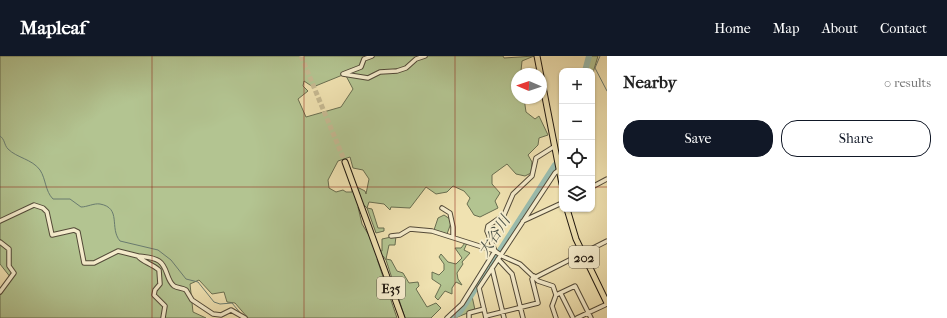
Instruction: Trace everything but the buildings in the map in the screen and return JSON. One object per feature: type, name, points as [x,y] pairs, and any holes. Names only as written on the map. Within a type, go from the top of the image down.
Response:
[{"type":"highway","points":[[538,56],[559,170]]},
{"type":"highway","name":"E35","points":[[345,162],[402,318]]},
{"type":"highway","name":"202","points":[[568,212],[571,228],[582,254],[607,303]]},
{"type":"street","points":[[372,56],[364,59],[361,67],[343,74],[368,78],[380,72],[401,70],[416,58],[425,56]]},
{"type":"street","points":[[555,146],[536,158],[532,176],[513,194],[504,215],[488,226],[487,231],[498,252],[498,259],[479,288],[486,317],[538,303],[532,279],[607,241]]},
{"type":"street","points":[[447,318],[462,304],[498,252],[523,221],[555,173],[559,170]]},
{"type":"street","points":[[595,186],[607,180]]},
{"type":"street","points":[[523,221],[559,203]]},
{"type":"street","points":[[0,221],[38,205],[47,212],[52,235],[74,230],[78,232],[84,263],[94,263],[118,251],[138,256],[150,257],[159,261],[165,266],[171,283],[174,286],[186,290],[192,300],[213,314],[221,315],[231,310],[244,318]]},
{"type":"street","points":[[442,208],[450,213],[453,237]]},
{"type":"street","points":[[391,236],[400,235],[410,229],[432,231],[498,252],[520,264],[541,282],[553,286],[556,295],[552,306],[554,317]]},
{"type":"street","points":[[0,242],[9,248],[9,266],[14,273],[0,292]]},
{"type":"street","points":[[138,256],[140,260],[151,263],[158,270],[160,284],[155,290],[154,295],[165,306],[163,318]]},
{"type":"street","points":[[498,259],[512,274],[523,318]]},
{"type":"street","points":[[492,268],[504,318]]},
{"type":"street","points":[[556,295],[561,294],[575,286],[591,318]]},
{"type":"street","points":[[561,294],[573,318]]},
{"type":"street","points":[[577,318],[607,303]]},
{"type":"street","points":[[469,318],[469,312],[484,309]]},
{"type":"green space","points":[[0,56],[503,56],[504,58],[534,56],[522,61],[521,68],[511,68],[511,104],[525,104],[526,112],[535,119],[539,116],[548,135],[539,138],[538,145],[528,155],[532,162],[531,173],[525,176],[516,174],[507,164],[492,175],[492,184],[500,193],[495,201],[498,208],[480,217],[474,215],[467,204],[470,198],[464,191],[453,186],[447,192],[436,194],[426,187],[410,208],[391,207],[390,210],[384,204],[369,202],[367,208],[364,205],[358,207],[362,224],[370,237],[375,236],[376,251],[382,251],[382,239],[396,236],[395,245],[389,245],[386,259],[391,260],[397,271],[403,273],[409,283],[418,282],[419,286],[416,289],[427,307],[436,303],[441,308],[431,318],[405,318],[386,260],[383,256],[377,259],[397,318],[248,318],[235,303],[227,302],[224,292],[212,294],[199,280],[190,284],[193,312],[206,318],[0,318],[0,295],[11,278],[0,264]],"holes":[[[345,74],[353,89],[341,107],[306,117],[298,99],[308,91],[303,86],[304,81],[313,87]],[[350,157],[353,168],[363,170],[369,179],[366,194],[365,191],[357,187],[352,189],[352,192],[346,192],[343,190],[336,192],[329,188],[328,180],[338,161]]]},
{"type":"green space","points":[[591,56],[598,56],[594,68],[587,68]]},
{"type":"green space","points":[[367,208],[372,209],[378,228],[384,228],[384,231],[376,233]]},
{"type":"green space","points":[[444,215],[450,219],[451,223],[447,234],[434,230],[438,218]]},
{"type":"green space","points":[[465,243],[467,243],[464,250],[470,253],[462,262],[463,264],[457,273],[458,279],[462,285],[456,282],[452,288],[452,294],[445,291],[438,300],[435,297],[441,285],[432,279],[432,272],[439,275],[444,270],[444,264],[439,257],[441,254],[448,262],[456,264],[462,258],[455,248],[461,248]]},
{"type":"green space","points":[[472,296],[475,310],[455,318],[457,317]]},
{"type":"waterway","name":"大谷川","points":[[586,68],[589,56]]},
{"type":"waterway","points":[[600,56],[595,68],[607,91]]},
{"type":"waterway","points":[[0,136],[8,149],[37,166],[43,177],[48,192],[53,199],[70,199],[81,207],[98,204],[107,206],[113,214],[115,230],[120,241],[158,250],[171,260],[186,279],[198,282],[214,302],[220,304],[232,303],[242,315]]},
{"type":"waterway","name":"大谷川","points":[[450,318],[459,313],[466,303],[555,165]]},
{"type":"tunnel","points":[[301,56],[345,162]]}]
